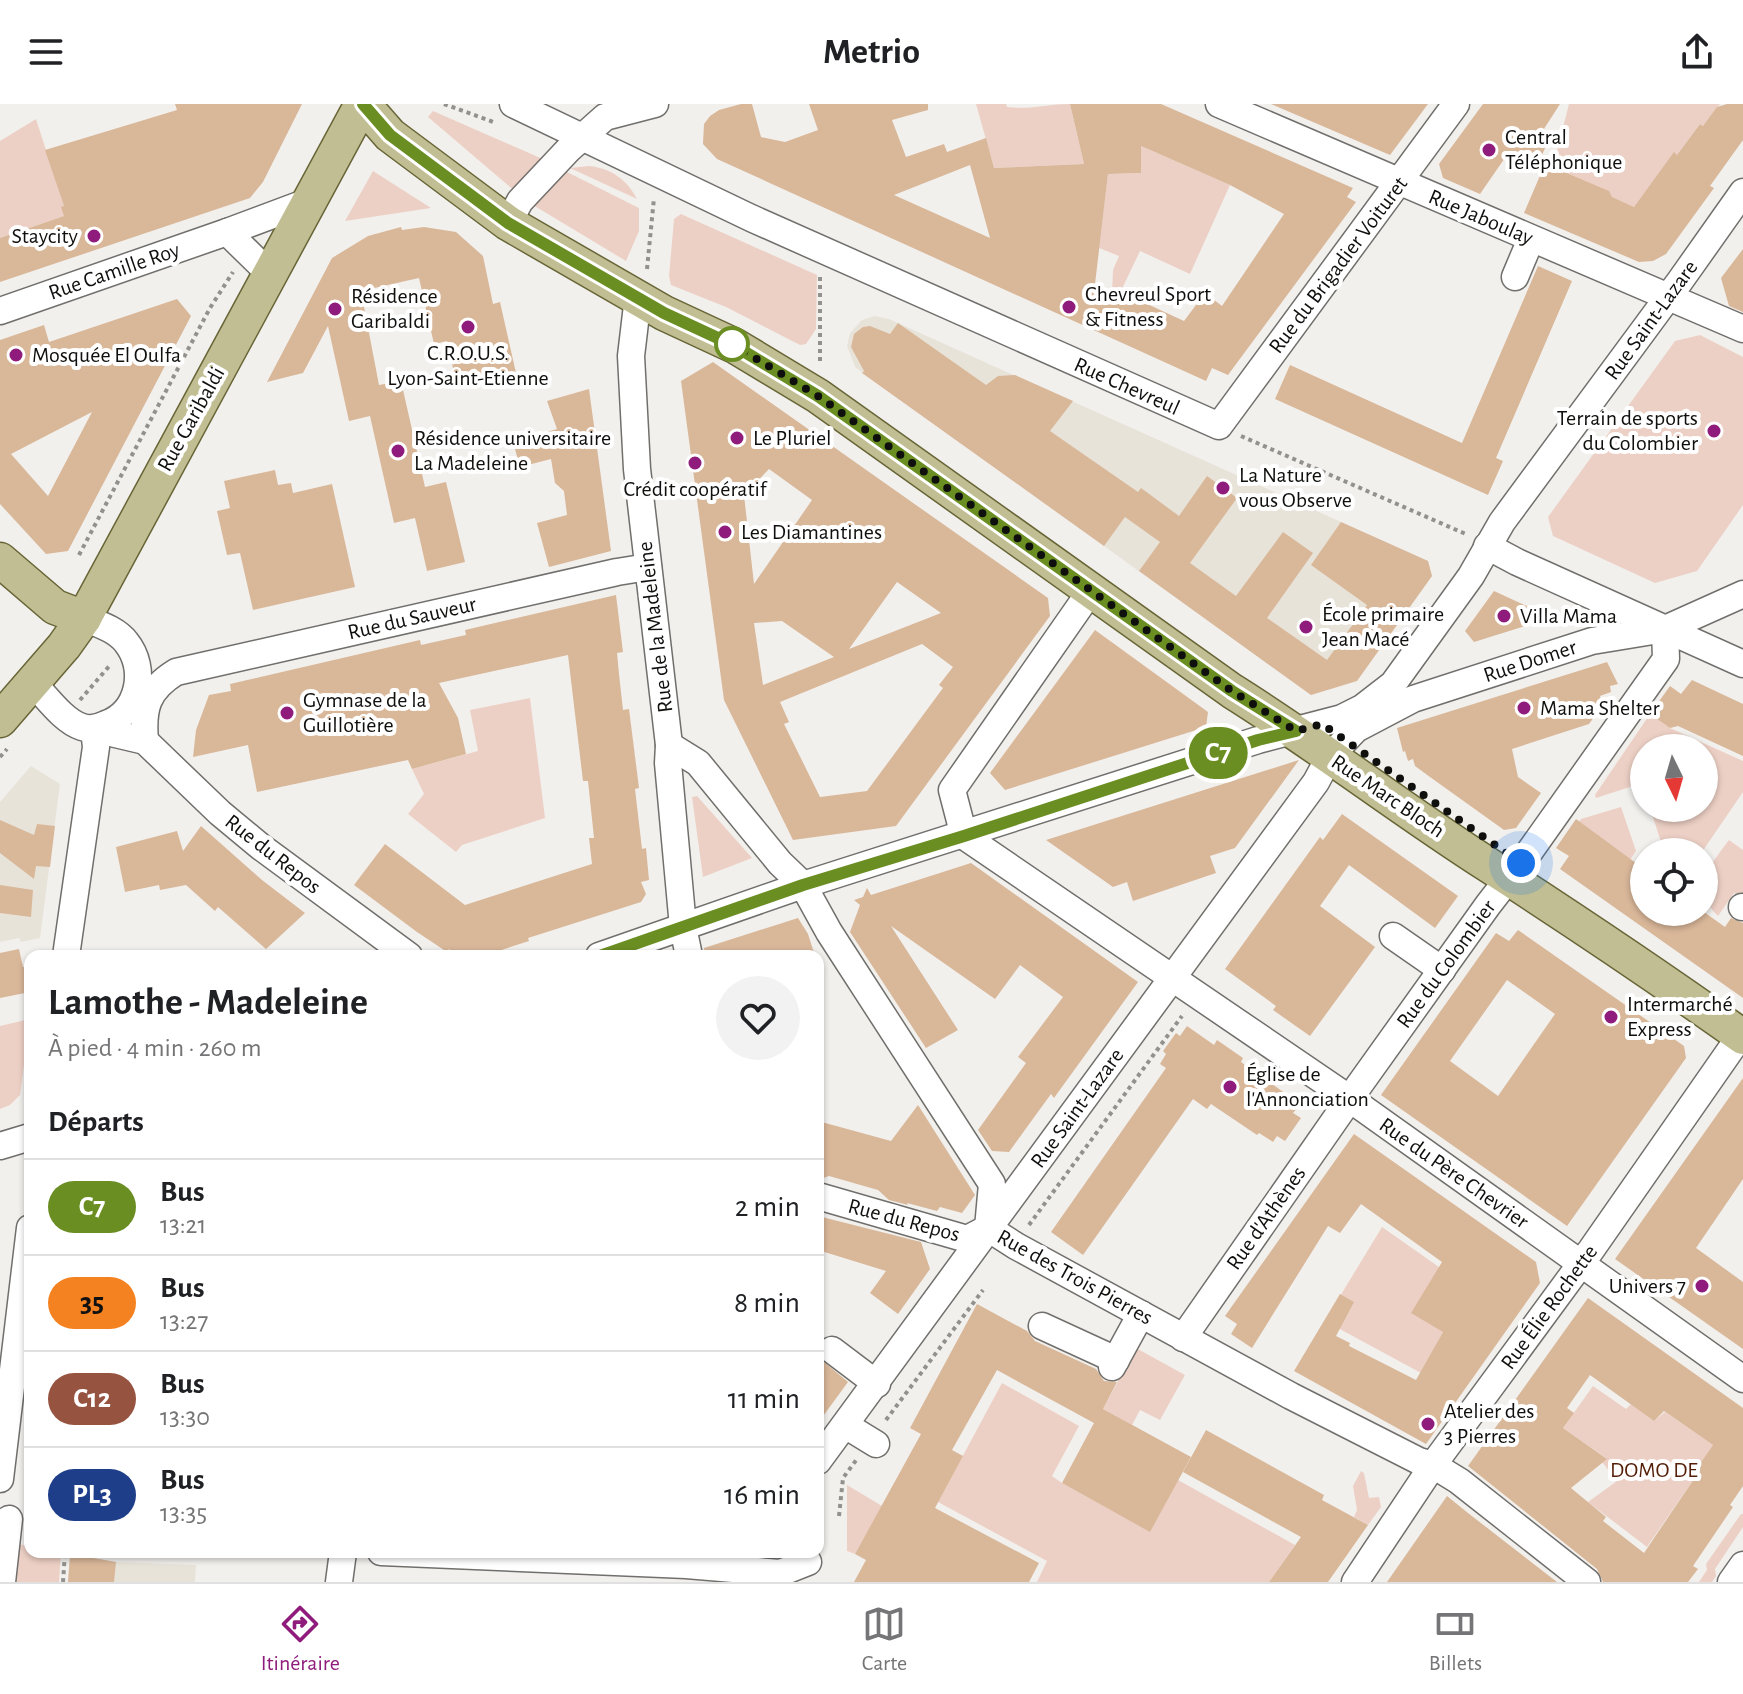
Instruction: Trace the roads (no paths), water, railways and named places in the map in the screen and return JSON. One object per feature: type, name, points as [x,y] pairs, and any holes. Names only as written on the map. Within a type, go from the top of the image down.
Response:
[{"type":"main road","name":"Rue Garibaldi","points":[[0,720],[84,618],[255,268],[310,201],[363,104]]},
{"type":"main road","points":[[363,104],[390,135],[508,223]]},
{"type":"main road","name":"Rue Marc Bloch","points":[[508,223],[664,313],[735,346],[818,396],[1232,691],[1296,731],[1742,1035]]},
{"type":"main road","points":[[0,560],[55,607],[84,618]]},
{"type":"street","points":[[508,223],[520,201],[605,117],[655,104]]},
{"type":"street","name":"Rue Jaboulay","points":[[1219,104],[1743,329]]},
{"type":"street","name":"Rue du Brigadier Voituret","points":[[1219,426],[1456,104]]},
{"type":"street","name":"Rue Chevreul","points":[[506,114],[581,138],[924,296],[1219,426]]},
{"type":"street","name":"Rue Saint-Lazare","points":[[1296,731],[1342,718],[1362,708],[1393,684],[1471,576],[1487,546],[1743,192]]},
{"type":"street","name":"Rue Camille Roy","points":[[0,311],[310,201]]},
{"type":"street","points":[[227,232],[255,268]]},
{"type":"street","points":[[1515,277],[1531,239]]},
{"type":"street","name":"Rue de la Madeleine","points":[[638,297],[631,333],[637,469],[669,745],[683,927],[688,950]]},
{"type":"street","points":[[1487,546],[1743,664]]},
{"type":"street","name":"Rue du Sauveur","points":[[176,672],[648,567]]},
{"type":"street","points":[[964,836],[952,790],[1092,589]]},
{"type":"street","name":"Rue Domer","points":[[1330,756],[1356,729],[1413,699],[1592,641],[1665,629],[1743,594]]},
{"type":"street","points":[[67,950],[95,738],[123,715],[132,703],[139,677],[125,664],[126,642],[107,627],[84,618]]},
{"type":"street","name":"Rue du Colombier","points":[[1350,1099],[1666,659],[1665,629]]},
{"type":"street","points":[[1420,644],[1426,674],[1434,682],[1450,687]]},
{"type":"street","points":[[125,664],[176,672]]},
{"type":"street","points":[[32,682],[71,722],[95,738],[145,741],[143,721],[148,697],[162,681],[176,672]]},
{"type":"street","points":[[616,950],[803,885],[1258,740],[1296,731]]},
{"type":"street","name":"Rue du Repos","points":[[145,741],[220,813],[261,847],[401,950]]},
{"type":"street","name":"Rue des Trois Pierres","points":[[669,745],[698,763],[780,863],[803,885],[829,932],[992,1184],[988,1228],[1183,1338],[1419,1461],[1433,1465],[1459,1481],[1587,1582]]},
{"type":"street","name":"Rue Saint-Lazare","points":[[824,1452],[877,1384],[1316,782],[1330,756]]},
{"type":"street","name":"Rue du Père Chevrier","points":[[964,836],[1350,1099],[1743,1379]]},
{"type":"street","points":[[1393,936],[1442,970]]},
{"type":"street","name":"Rue Élie Rochette","points":[[1355,1582],[1433,1465],[1742,1035]]},
{"type":"street","name":"Rue d'Athènes","points":[[1183,1338],[1350,1099]]},
{"type":"street","points":[[0,1146],[24,1139]]},
{"type":"street","name":"Rue du Repos","points":[[824,1198],[967,1239],[988,1228]]},
{"type":"street","points":[[0,1479],[24,1278]]},
{"type":"street","points":[[1042,1326],[1114,1364],[1141,1314]]},
{"type":"street","points":[[832,1350],[877,1384]]},
{"type":"street","points":[[845,1425],[873,1442]]},
{"type":"street","points":[[2,1582],[13,1520]]},
{"type":"street","points":[[339,1582],[342,1558]]},
{"type":"street","points":[[601,1558],[685,1573],[808,1565]]},
{"type":"street","points":[[1731,1582],[1743,1565]]},
{"type":"place","name":"Central Téléphonique","points":[[1489,150]]},
{"type":"place","name":"Staycity","points":[[94,236]]},
{"type":"place","name":"Chevreul Sport & Fitness","points":[[1069,307]]},
{"type":"place","name":"Résidence Garibaldi","points":[[335,309]]},
{"type":"place","name":"C.R.O.U.S. Lyon-Saint-Etienne","points":[[468,327]]},
{"type":"place","name":"Mosquée El Oulfa","points":[[16,355]]},
{"type":"place","name":"Terrain de sports du Colombier","points":[[1714,431]]},
{"type":"place","name":"Le Pluriel","points":[[737,438]]},
{"type":"place","name":"Résidence universitaire La Madeleine","points":[[398,451]]},
{"type":"place","name":"Crédit coopératif","points":[[695,463]]},
{"type":"place","name":"La Nature vous Observe","points":[[1223,488]]},
{"type":"place","name":"Les Diamantines","points":[[725,532]]},
{"type":"place","name":"Villa Mama","points":[[1504,616]]},
{"type":"place","name":"École primaire Jean Macé","points":[[1306,627]]},
{"type":"place","name":"Mama Shelter","points":[[1524,708]]},
{"type":"place","name":"Gymnase de la Guillotière","points":[[287,713]]},
{"type":"place","name":"Intermarché Express","points":[[1611,1017]]},
{"type":"place","name":"Église de l'Annonciation","points":[[1230,1087]]},
{"type":"place","name":"Univers 7","points":[[1702,1286]]},
{"type":"place","name":"Atelier des 3 Pierres","points":[[1428,1424]]},
{"type":"park label","name":"DOMO DE","points":[[1654,1470]]}]
